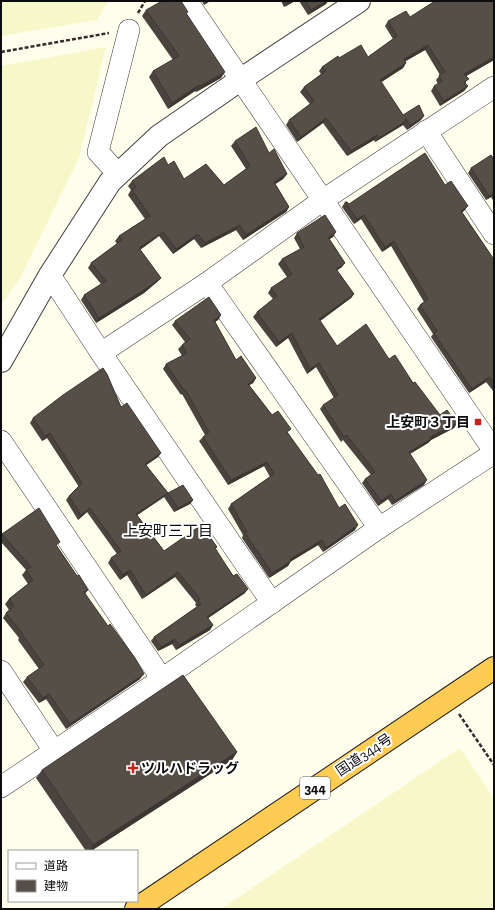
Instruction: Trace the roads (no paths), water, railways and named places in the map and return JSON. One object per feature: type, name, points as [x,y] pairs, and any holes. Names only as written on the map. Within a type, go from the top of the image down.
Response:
[{"type":"highway","name":"国道344号","points":[[136,909],[494,668]]},
{"type":"street","points":[[1,787],[162,679],[379,528],[494,452],[187,1]]},
{"type":"street","points":[[1,360],[50,275],[110,182],[159,136],[359,1]]},
{"type":"street","points":[[118,174],[98,152],[129,30]]},
{"type":"street","points":[[101,353],[207,283],[323,200],[494,87]]},
{"type":"street","points":[[426,131],[494,234]]},
{"type":"street","points":[[50,275],[101,353],[272,603]]},
{"type":"street","points":[[207,283],[379,528]]},
{"type":"street","points":[[1,441],[162,679]]},
{"type":"street","points":[[1,671],[54,751]]},
{"type":"place","name":"上安町３丁目","points":[[478,422]]},
{"type":"place","name":"ツルハドラッグ","points":[[133,768]]},
{"type":"district","name":"上安町三丁目","points":[[168,531]]}]
